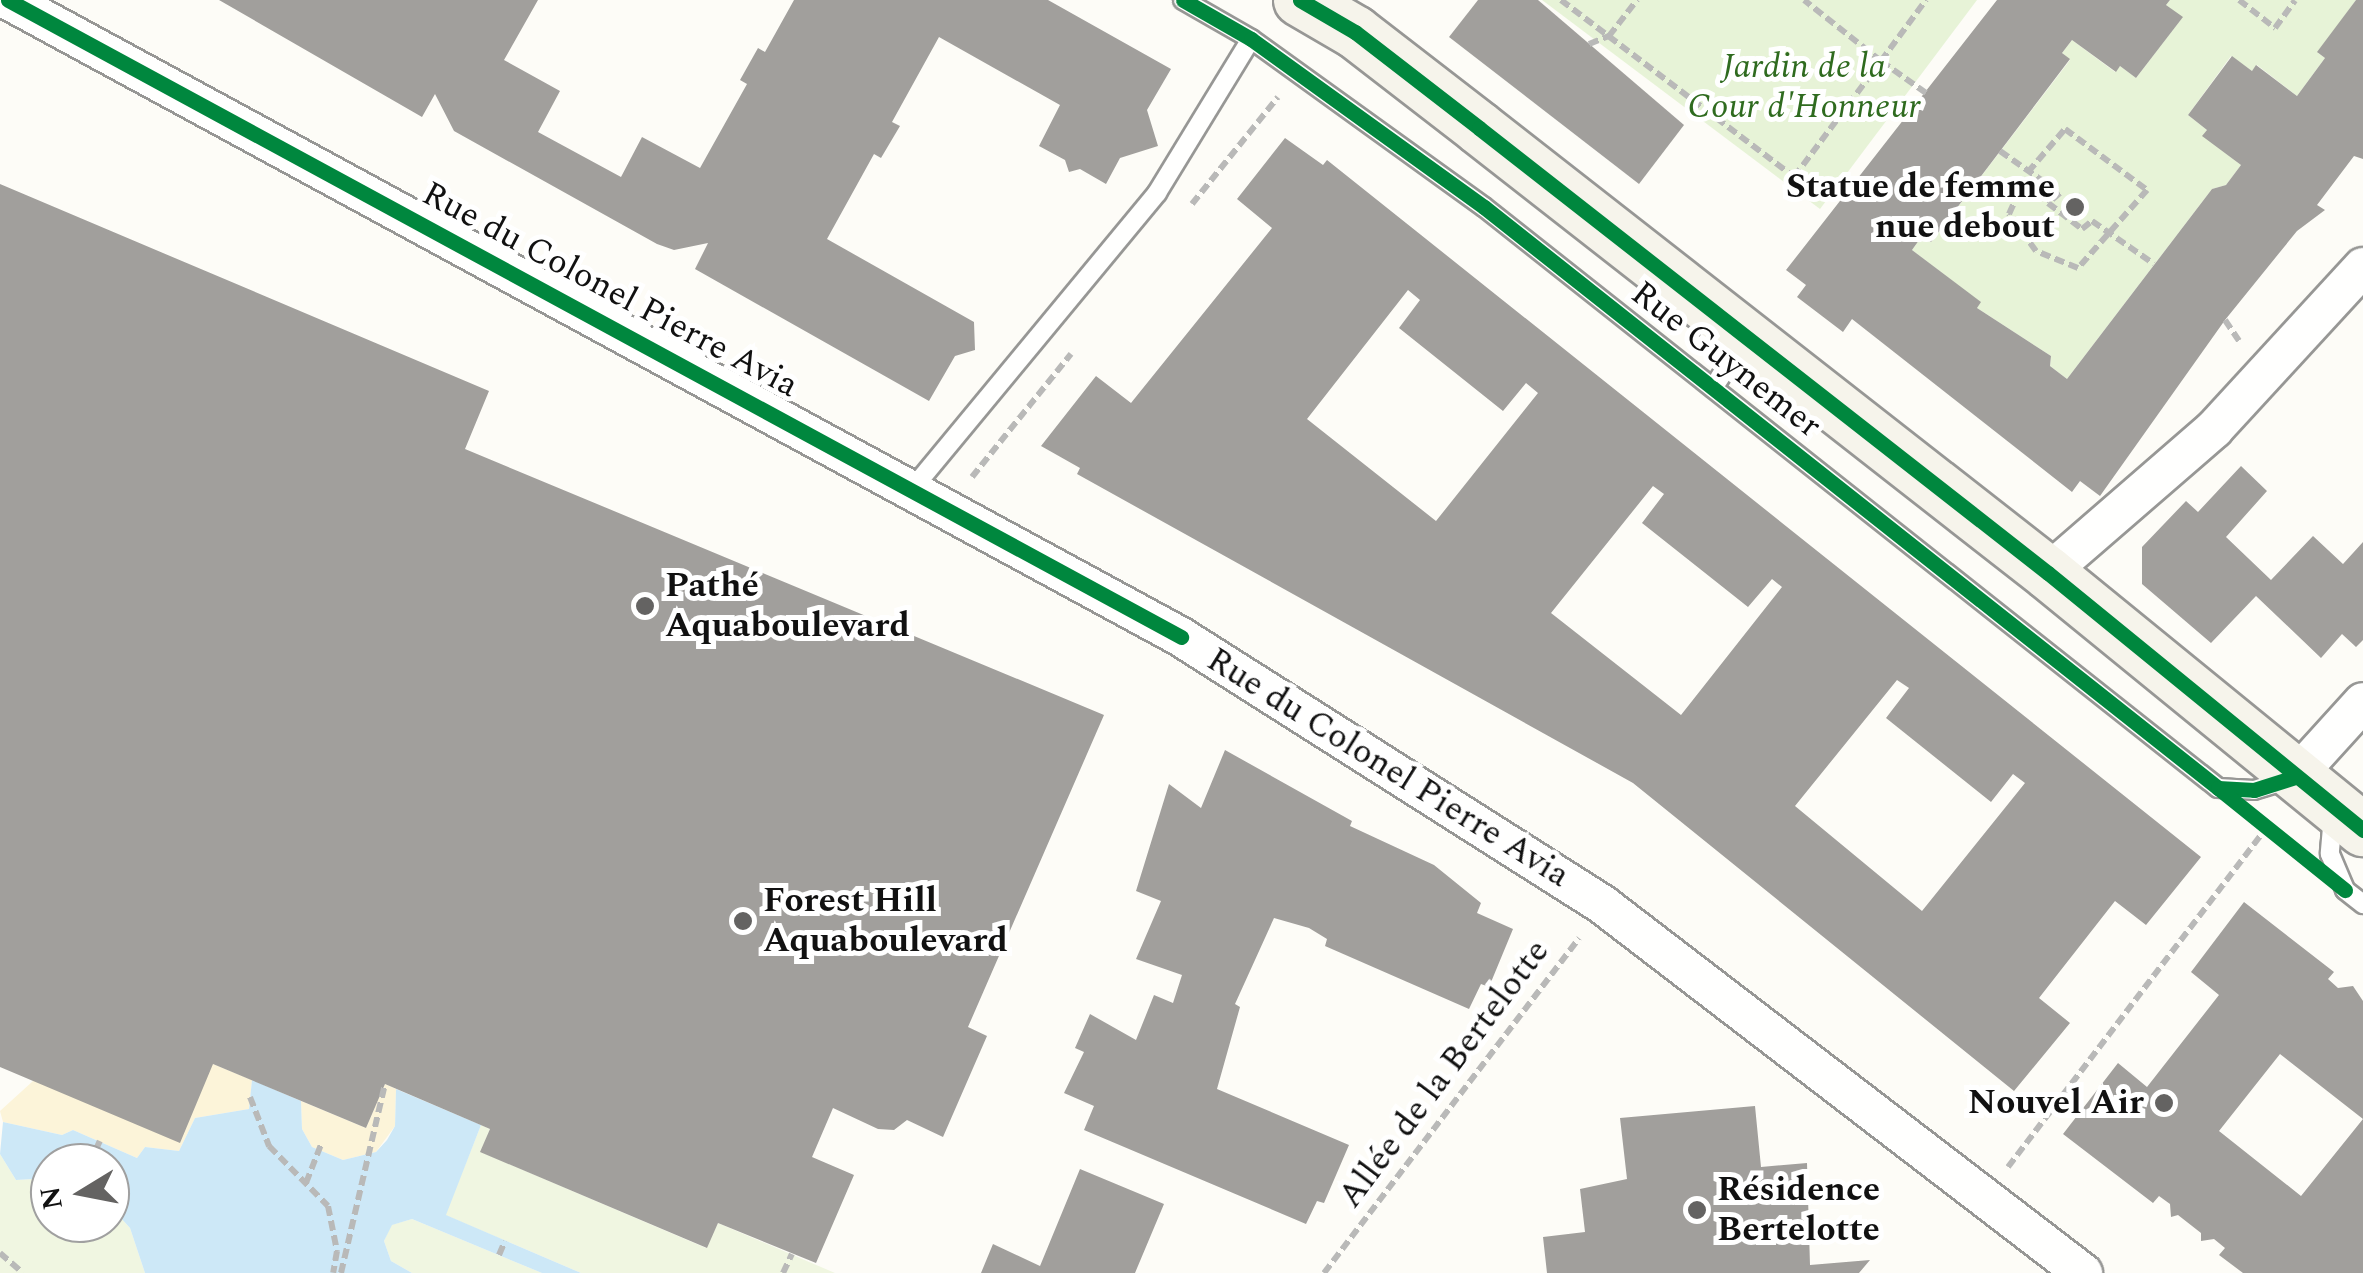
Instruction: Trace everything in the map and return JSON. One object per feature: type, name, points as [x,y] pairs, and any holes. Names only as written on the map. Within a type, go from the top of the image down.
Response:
[{"type":"main road","name":"Rue Guynemer","points":[[1300,0],[1355,32],[1746,337],[2048,574],[2330,805]]},
{"type":"street","name":"Rue du Colonel Pierre Avia","points":[[8,0],[1182,637],[1603,905],[2084,1273]]},
{"type":"street","points":[[2048,574],[2214,429],[2363,268]]},
{"type":"street","points":[[2330,805],[2363,702]]},
{"type":"lane","name":"Rue Guynemer","points":[[1182,0],[1251,39],[1484,208],[2218,788]]},
{"type":"lane","points":[[912,488],[1157,193],[1251,39]]},
{"type":"lane","points":[[1713,388],[1746,337]]},
{"type":"lane","points":[[2218,788],[2254,790],[2330,805],[2330,854],[2345,890],[2363,904]]},
{"type":"path","points":[[1560,0],[1794,177],[1926,0]]},
{"type":"path","points":[[1590,44],[1609,36],[1637,0]]},
{"type":"path","points":[[1804,0],[1926,93]]},
{"type":"path","points":[[2239,0],[2275,28],[2296,0]]},
{"type":"path","points":[[2066,128],[2148,190],[2078,268],[2036,250],[2008,214],[2028,172],[2066,128]]},
{"type":"path","points":[[2000,151],[2060,193],[2048,204],[2082,230],[2092,220],[2154,264]]},
{"type":"path","points":[[1986,1196],[2275,831],[2218,788]]},
{"type":"path","points":[[337,1273],[384,1084]]},
{"type":"path","points":[[250,1097],[270,1146],[328,1206],[337,1273]]},
{"type":"path","points":[[306,1184],[322,1142]]},
{"type":"path","points":[[499,1255],[505,1241]]},
{"type":"path","points":[[0,1253],[22,1273]]},
{"type":"path","points":[[783,1273],[792,1254]]},
{"type":"green space","name":"Jardin de la Cour d'Honneur","points":[[1542,0],[1977,0],[1820,209]]},
{"type":"green space","points":[[2170,0],[2356,0],[2318,53],[2325,58],[2297,96],[2257,65],[2252,71],[2231,56],[2188,115],[2207,130],[2203,136],[2241,165],[2226,185],[2212,189],[2067,379],[2050,366],[2051,356],[1977,308],[1980,302],[1912,250],[1922,236],[1931,242],[2070,60],[2062,53],[2072,40],[2115,72],[2120,66],[2136,78],[2182,18],[2166,5]]},
{"type":"green space","points":[[481,1125],[490,1129],[481,1152],[706,1248],[718,1223],[835,1273],[581,1273],[445,1215]]},
{"type":"green space","points":[[0,1154],[16,1180],[30,1179],[30,1243],[130,1243],[130,1228],[145,1273],[0,1273]]},
{"type":"green space","points":[[412,1219],[542,1273],[412,1273],[391,1261],[384,1241],[391,1225]]},
{"type":"sand","points":[[213,1064],[252,1080],[249,1109],[195,1118],[179,1151],[145,1147],[137,1158],[130,1155],[130,1143],[103,1143],[73,1130],[62,1135],[3,1122],[0,1111],[33,1081]]},
{"type":"sand","points":[[385,1084],[396,1089],[395,1126],[376,1152],[343,1160],[312,1147],[302,1129],[301,1101],[366,1128]]},
{"type":"water","points":[[252,1080],[301,1101],[302,1129],[312,1147],[343,1160],[376,1152],[387,1140],[395,1126],[396,1089],[481,1125],[446,1215],[581,1273],[542,1273],[412,1219],[392,1225],[384,1241],[391,1261],[412,1273],[145,1273],[130,1228],[130,1155],[137,1158],[145,1147],[179,1151],[195,1118],[249,1109]]},
{"type":"water","points":[[3,1122],[62,1135],[73,1130],[103,1143],[30,1143],[30,1179],[16,1180],[0,1154]]},
{"type":"building","points":[[219,0],[538,0],[504,60],[560,91],[538,132],[621,177],[642,137],[700,168],[747,84],[740,80],[758,48],[765,52],[794,0],[1048,0],[1171,69],[1147,110],[1158,146],[1120,158],[1106,184],[1080,169],[1069,172],[1065,160],[1039,146],[1060,105],[939,37],[892,122],[900,126],[881,158],[874,154],[827,239],[974,322],[975,350],[955,356],[929,401],[695,269],[708,243],[674,250],[657,244],[454,131],[435,94],[422,117]]},
{"type":"building","points":[[1478,0],[1538,0],[1684,125],[1639,184],[1449,37]]},
{"type":"building","points":[[1997,0],[2170,0],[2166,5],[2183,17],[2136,78],[2120,66],[2116,72],[2072,40],[2062,53],[2070,59],[1931,242],[1922,236],[1912,250],[1981,302],[1977,308],[2051,356],[2050,366],[2067,379],[2212,189],[2226,185],[2241,165],[2202,136],[2207,130],[2188,115],[2232,56],[2252,71],[2256,65],[2297,96],[2325,58],[2317,52],[2356,0],[2363,0],[2363,159],[2354,156],[2317,205],[2325,210],[2297,231],[2225,320],[2100,496],[2080,481],[2072,492],[1852,319],[1843,332],[1797,297],[1806,285],[1786,270]]},
{"type":"building","points":[[1285,138],[1323,165],[1327,160],[2201,857],[2146,925],[2115,901],[2039,998],[2070,1023],[2014,1091],[1633,783],[1077,474],[1080,468],[1041,446],[1096,376],[1131,403],[1272,228],[1237,199]],"holes":[[[1408,290],[1420,300],[1399,328],[1503,411],[1526,383],[1538,393],[1436,521],[1307,419]],[[1653,486],[1664,494],[1642,523],[1748,607],[1772,579],[1782,587],[1681,715],[1551,613]],[[1897,680],[1909,688],[1886,718],[1991,802],[2013,774],[2025,783],[1922,911],[1795,806]]]},
{"type":"building","points":[[0,184],[489,391],[465,449],[1104,715],[968,1027],[987,1036],[943,1137],[907,1120],[894,1130],[878,1129],[833,1108],[812,1157],[854,1175],[816,1263],[718,1223],[707,1248],[480,1152],[490,1129],[385,1084],[366,1128],[213,1064],[180,1143],[0,1067]]},
{"type":"building","points":[[2241,466],[2267,491],[2226,537],[2271,580],[2313,536],[2343,564],[2363,542],[2363,640],[2356,647],[2342,634],[2321,658],[2256,596],[2211,643],[2142,584],[2142,547],[2186,501],[2198,512]]},
{"type":"building","points":[[1225,750],[1352,821],[1350,826],[1434,865],[1481,903],[1477,913],[1513,929],[1489,987],[1481,984],[1469,1009],[1325,946],[1327,939],[1309,928],[1274,918],[1235,1004],[1240,1007],[1217,1089],[1349,1145],[1324,1203],[1317,1201],[1306,1224],[1084,1130],[1094,1106],[1064,1093],[1084,1052],[1075,1048],[1090,1014],[1136,1040],[1154,995],[1173,1003],[1182,975],[1136,959],[1161,901],[1136,891],[1169,784],[1201,808]]},
{"type":"building","name":"Nouvel Air","points":[[2244,902],[2334,972],[2328,979],[2338,988],[2353,986],[2363,1001],[2363,1119],[2363,1273],[2243,1273],[2219,1255],[2225,1248],[2214,1239],[2201,1241],[2201,1233],[2178,1215],[2171,1217],[2170,1204],[2159,1196],[2153,1203],[2063,1134],[2118,1063],[2147,1087],[2219,995],[2191,972]],"holes":[[[2280,1054],[2363,1119],[2301,1196],[2219,1131]]]},
{"type":"building","name":"Résidence Bertelotte","points":[[1755,1106],[1761,1167],[1807,1163],[1810,1265],[1870,1260],[1859,1273],[1547,1273],[1543,1237],[1585,1232],[1580,1189],[1627,1179],[1620,1118]]},
{"type":"building","points":[[1080,1169],[1164,1204],[1135,1273],[981,1273],[993,1244],[1040,1266]]},
{"type":"cycle path","points":[[8,0],[1181,637]]},
{"type":"cycle path","points":[[1183,0],[1251,39],[1484,207],[2218,788],[2254,790],[2295,777]]},
{"type":"cycle path","points":[[1300,0],[1355,32],[1479,128],[2048,573],[2363,830]]},
{"type":"cycle path","points":[[2218,788],[2345,890]]},
{"type":"place","name":"Statue de femme nue debout","points":[[2075,207]]},
{"type":"place","name":"Pathé Aquaboulevard","points":[[645,606]]},
{"type":"place","name":"Forest Hill Aquaboulevard","points":[[743,921]]},
{"type":"place","name":"Nouvel Air","points":[[2164,1103]]},
{"type":"place","name":"Résidence Bertelotte","points":[[1697,1210]]}]
